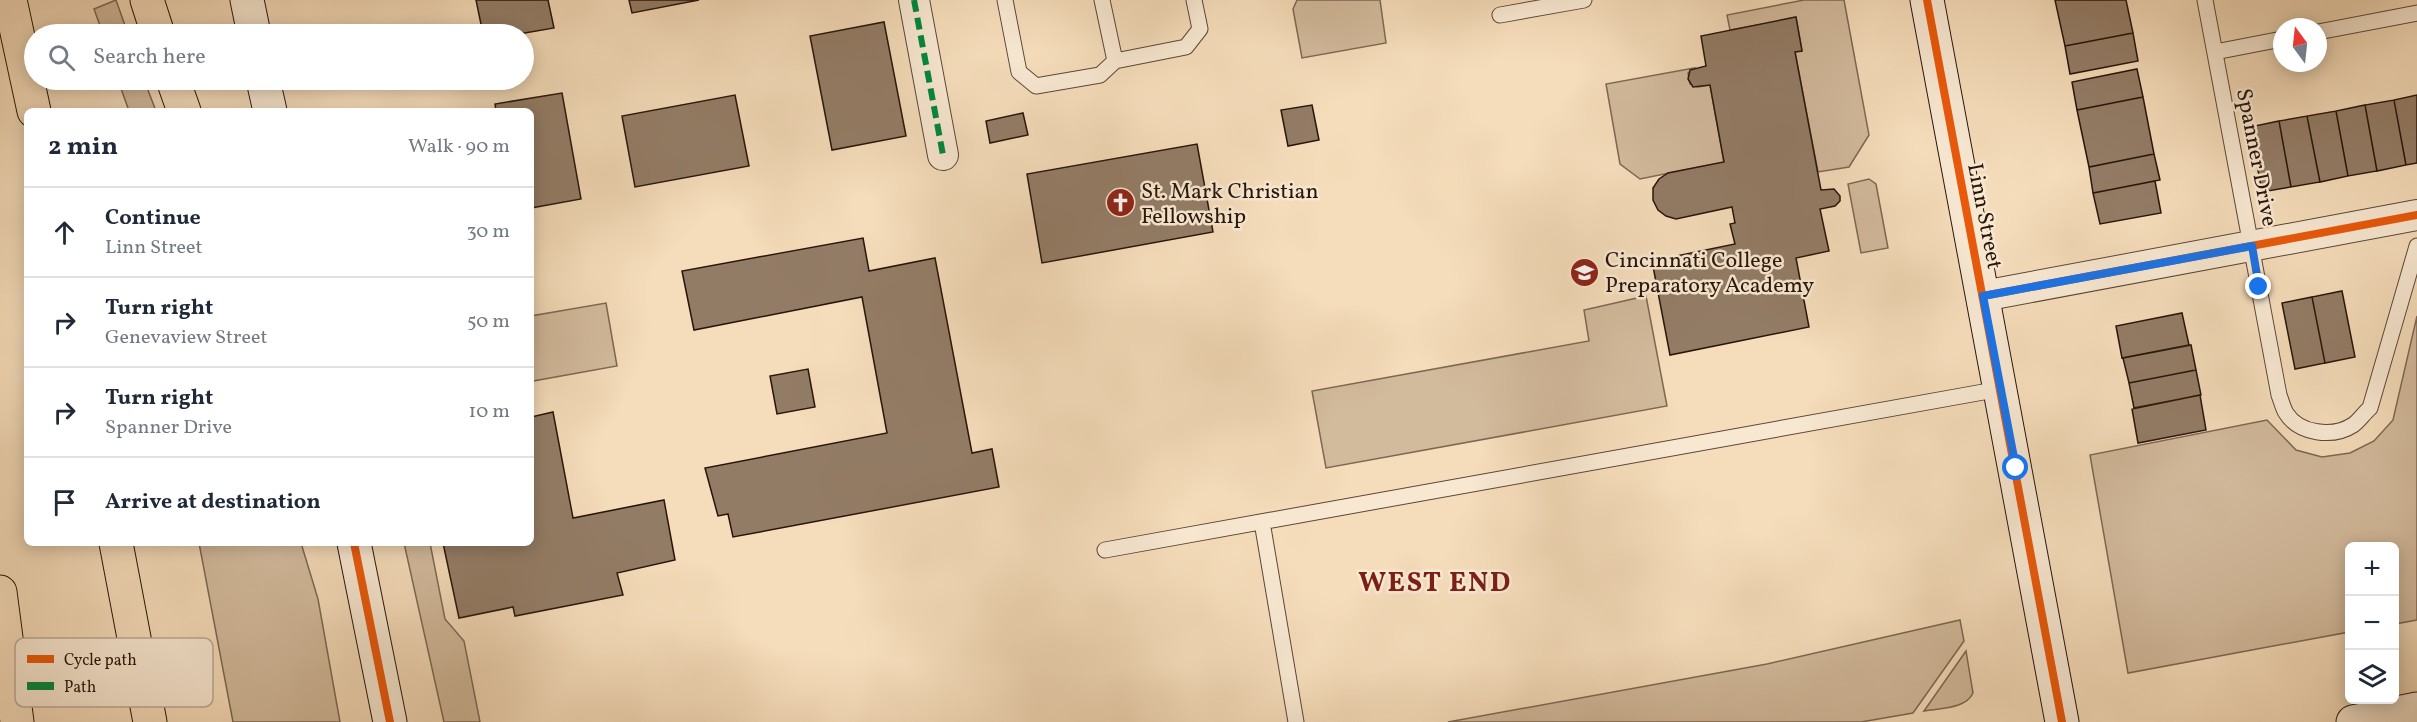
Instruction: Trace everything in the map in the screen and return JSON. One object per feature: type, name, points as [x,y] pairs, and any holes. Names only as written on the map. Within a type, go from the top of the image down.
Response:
[{"type":"highway","points":[[10,0],[24,65]]},
{"type":"highway","points":[[147,0],[155,24]]},
{"type":"highway","points":[[29,90],[33,108]]},
{"type":"highway","points":[[177,90],[183,108]]},
{"type":"highway","points":[[117,546],[134,638]]},
{"type":"highway","points":[[0,592],[15,707]]},
{"type":"highway","points":[[15,707],[17,722]]},
{"type":"highway","points":[[147,707],[150,722]]},
{"type":"street","points":[[247,0],[252,24]]},
{"type":"street","points":[[914,0],[943,155]]},
{"type":"street","name":"Linn Street","points":[[1927,0],[2062,722]]},
{"type":"street","points":[[265,90],[269,108]]},
{"type":"street","points":[[1983,296],[2417,215]]},
{"type":"street","points":[[355,546],[390,722]]},
{"type":"street","points":[[2354,722],[2417,709]]},
{"type":"lane","points":[[1005,0],[1019,72],[1036,86],[1100,75],[1114,61],[1186,47],[1200,29],[1194,0]]},
{"type":"lane","points":[[1102,0],[1114,61]]},
{"type":"lane","points":[[1500,15],[1584,0]]},
{"type":"lane","name":"Spanner Drive","points":[[2205,0],[2280,395],[2286,413],[2297,424],[2318,432],[2332,433],[2353,425],[2370,408],[2417,246]]},
{"type":"lane","points":[[2327,30],[2417,13]]},
{"type":"lane","points":[[2215,52],[2273,41]]},
{"type":"lane","points":[[1105,550],[2000,389]]},
{"type":"lane","points":[[1262,522],[1296,722]]},
{"type":"shaded area","points":[[116,0],[124,24],[99,24],[94,9]]},
{"type":"shaded area","points":[[1297,0],[1380,0],[1386,43],[1302,58],[1293,9]]},
{"type":"shaded area","points":[[1804,0],[1844,0],[1869,135],[1849,167],[1818,172],[1795,52],[1802,50],[1796,18],[1730,30],[1727,15]]},
{"type":"shaded area","points":[[1694,68],[1688,73],[1690,84],[1698,87],[1710,85],[1724,162],[1640,179],[1620,164],[1606,84]]},
{"type":"shaded area","points":[[122,90],[148,90],[155,108],[128,108]]},
{"type":"shaded area","points":[[1869,179],[1876,184],[1888,248],[1861,253],[1848,184]]},
{"type":"shaded area","points":[[1646,296],[1667,406],[1326,468],[1312,391],[1589,341],[1584,310]]},
{"type":"shaded area","points":[[606,303],[617,366],[534,381],[534,315]]},
{"type":"shaded area","points":[[2417,316],[2417,620],[2399,623],[2399,542],[2345,542],[2345,633],[2128,673],[2090,455],[2267,420],[2296,450],[2322,457],[2350,453],[2374,441],[2393,420]]},
{"type":"shaded area","points":[[200,546],[302,546],[318,599],[340,722],[233,722]]},
{"type":"shaded area","points":[[405,546],[431,546],[445,619],[464,641],[480,722],[444,722]]},
{"type":"shaded area","points":[[1960,620],[1964,641],[1913,713],[1861,722],[1448,722],[1767,664]]},
{"type":"shaded area","points":[[1966,651],[1973,693],[1970,698],[1952,707],[1924,711]]},
{"type":"building","points":[[476,0],[548,0],[554,28],[534,31],[534,24],[481,24]]},
{"type":"building","points":[[629,0],[699,0],[632,13]]},
{"type":"building","points":[[2055,0],[2126,0],[2133,33],[2065,46]]},
{"type":"building","points":[[1796,17],[1802,51],[1795,52],[1821,190],[1834,189],[1840,196],[1840,201],[1835,206],[1820,209],[1829,251],[1796,258],[1809,327],[1670,355],[1652,261],[1735,244],[1730,224],[1735,223],[1732,207],[1676,219],[1658,210],[1653,200],[1653,188],[1659,179],[1668,173],[1724,162],[1710,85],[1693,87],[1688,79],[1690,70],[1706,66],[1701,36]]},
{"type":"building","points":[[884,22],[906,136],[832,150],[810,36]]},
{"type":"building","points":[[2133,33],[2138,61],[2070,74],[2065,46]]},
{"type":"building","points":[[2137,69],[2143,97],[2077,110],[2072,82]]},
{"type":"building","points":[[562,93],[581,199],[534,207],[534,108],[496,108],[495,104]]},
{"type":"building","points":[[735,95],[749,166],[635,187],[622,116]]},
{"type":"building","points":[[2417,95],[2417,163],[2406,165],[2394,100]]},
{"type":"building","points":[[2143,97],[2154,154],[2089,167],[2077,110]]},
{"type":"building","points":[[2394,100],[2406,165],[2377,171],[2365,105]]},
{"type":"building","points":[[1312,105],[1319,140],[1288,146],[1281,110]]},
{"type":"building","points":[[2365,105],[2377,171],[2348,176],[2336,111]]},
{"type":"building","points":[[2336,111],[2348,176],[2320,182],[2307,116]]},
{"type":"building","points":[[1023,113],[1028,135],[990,143],[986,121]]},
{"type":"building","points":[[2307,116],[2320,182],[2291,187],[2279,121]]},
{"type":"building","points":[[2279,121],[2291,187],[2262,192],[2250,127]]},
{"type":"building","name":"St. Mark Christian Fellowship","points":[[1197,144],[1213,232],[1042,263],[1027,174]]},
{"type":"building","points":[[2154,154],[2160,180],[2093,193],[2089,167]]},
{"type":"building","points":[[2155,181],[2161,213],[2100,224],[2093,193]]},
{"type":"building","points":[[863,238],[869,271],[935,258],[972,453],[992,449],[999,487],[733,537],[728,514],[718,516],[705,468],[887,433],[862,297],[694,330],[682,271]]},
{"type":"building","points":[[2342,291],[2355,357],[2325,363],[2312,297]]},
{"type":"building","points":[[2312,297],[2325,363],[2295,369],[2282,303]]},
{"type":"building","points":[[2182,313],[2189,345],[2122,358],[2116,326]]},
{"type":"building","points":[[2191,345],[2196,370],[2129,383],[2123,358]]},
{"type":"building","points":[[808,369],[815,407],[777,414],[770,376]]},
{"type":"building","points":[[2196,370],[2201,395],[2134,408],[2129,383]]},
{"type":"building","points":[[2200,395],[2206,430],[2138,443],[2132,409]]},
{"type":"building","points":[[553,412],[573,518],[664,500],[675,560],[617,573],[623,595],[515,616],[513,607],[459,618],[444,546],[534,546],[534,416]]},
{"type":"marked path","points":[[914,0],[943,155]]},
{"type":"cycle path","points":[[1927,0],[2062,722]]},
{"type":"cycle path","points":[[1983,296],[2417,215]]},
{"type":"cycle path","points":[[355,546],[390,722]]},
{"type":"place","name":"St. Mark Christian Fellowship","points":[[1120,203]]},
{"type":"place","name":"Cincinnati College Preparatory Academy","points":[[1584,272]]},
{"type":"district","name":"WEST END","points":[[1435,581]]},
{"type":"route","points":[[2016,468],[1983,296],[2252,246],[2259,287]]}]
